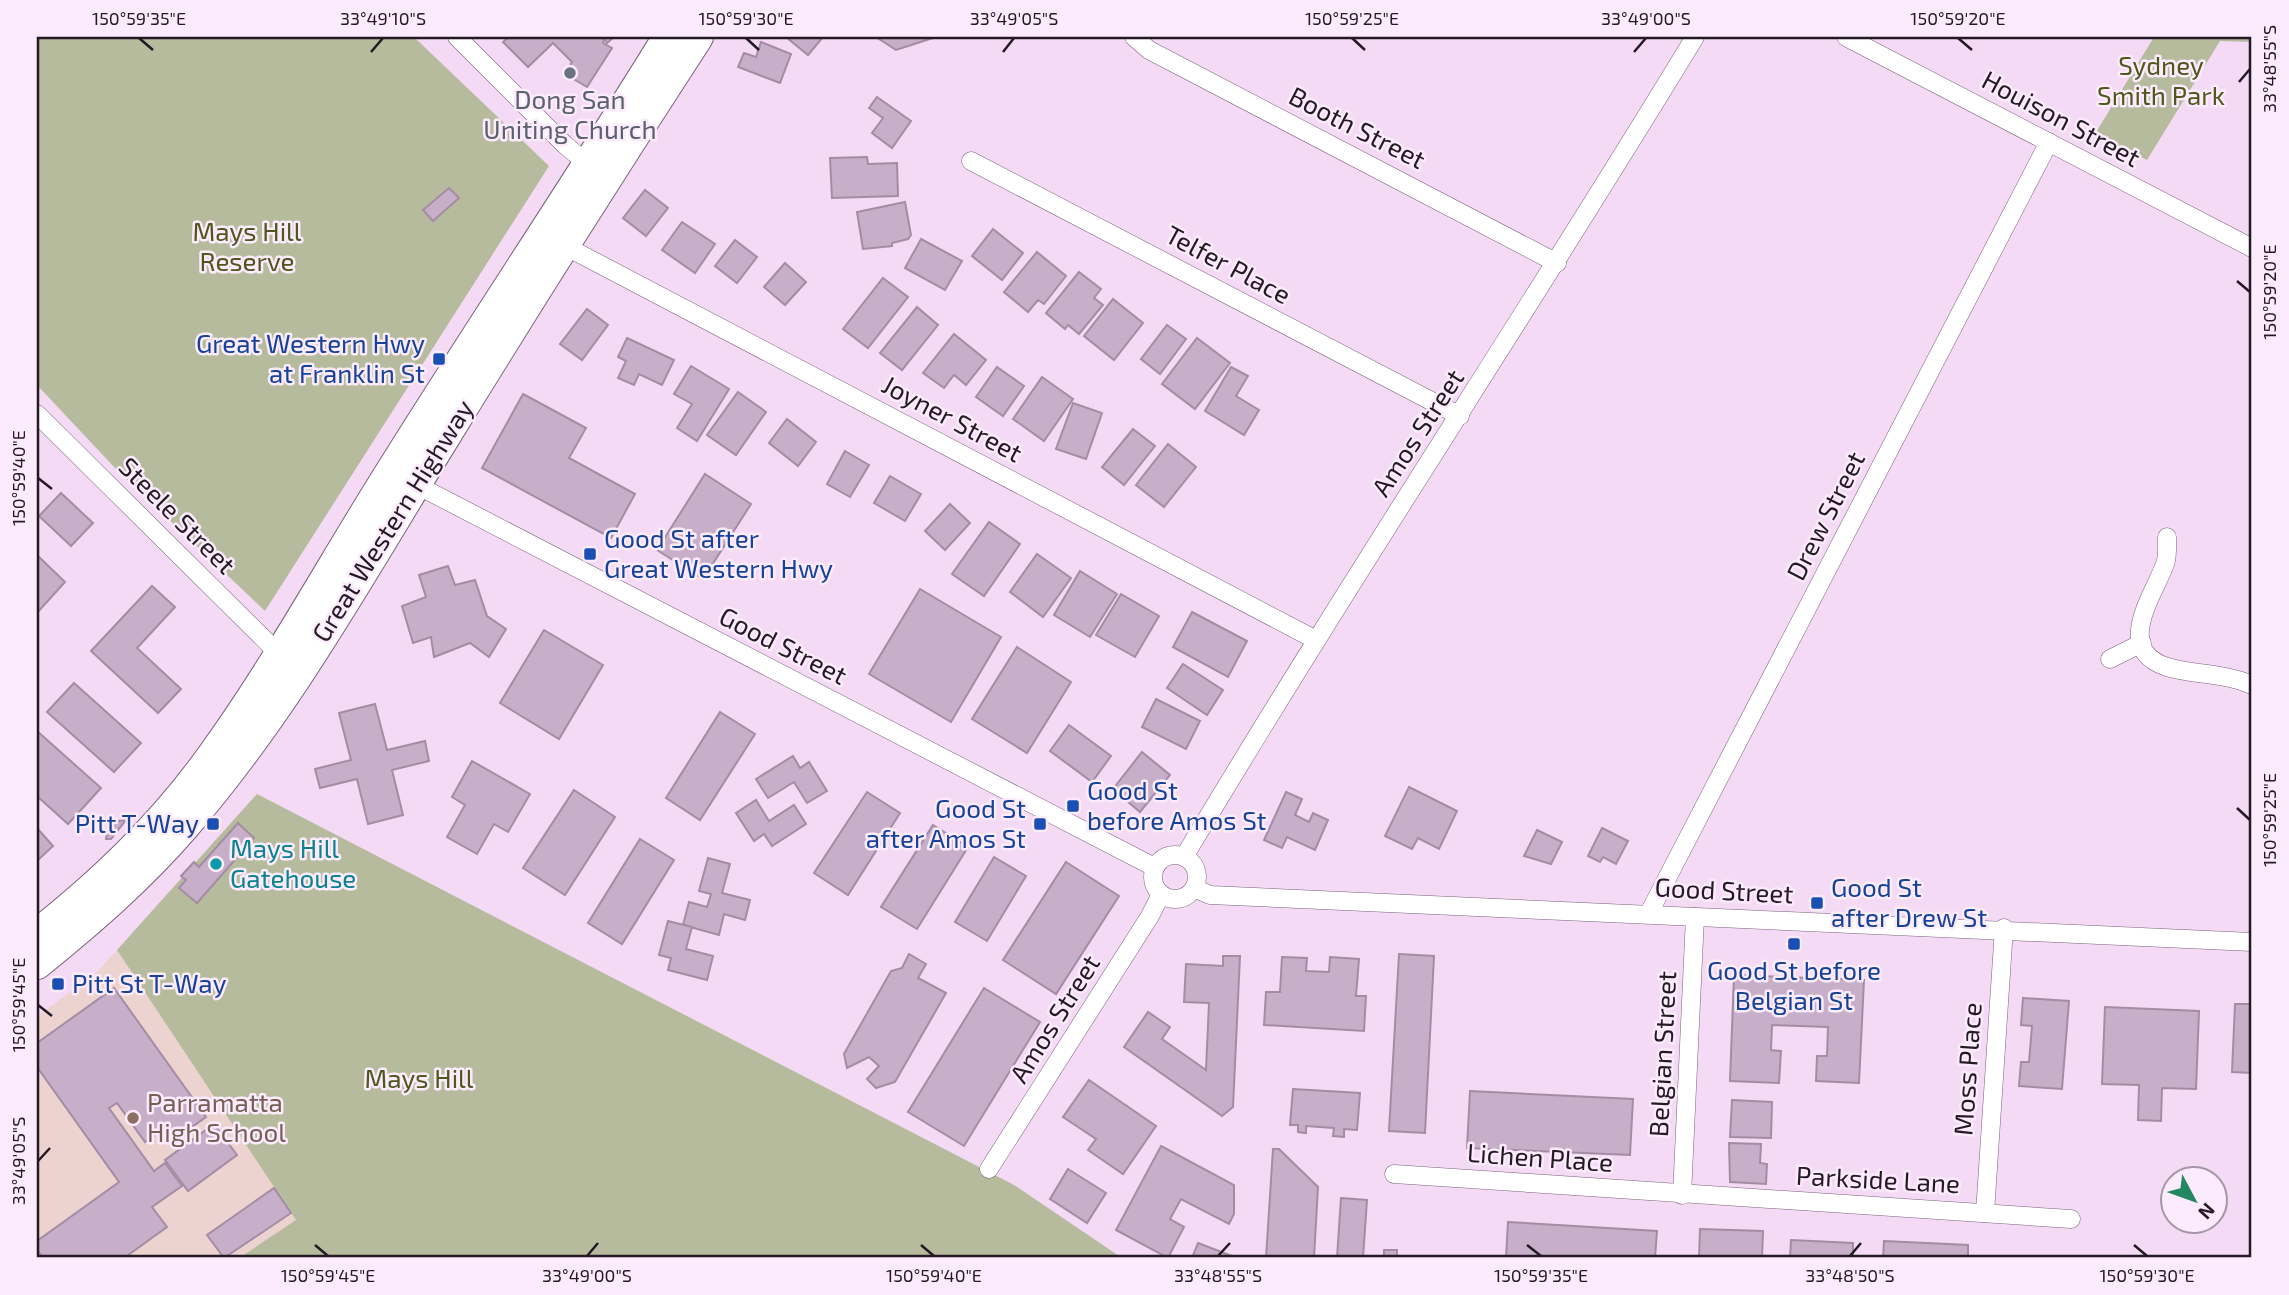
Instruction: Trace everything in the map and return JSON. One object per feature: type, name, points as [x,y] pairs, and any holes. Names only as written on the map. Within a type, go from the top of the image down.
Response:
[{"type":"highway","name":"Great Western Highway","points":[[37,964],[101,912],[221,782],[299,671],[403,478],[668,37]]},
{"type":"highway","name":"Great Western Highway","points":[[37,934],[115,867],[163,816],[210,758],[279,654],[563,245],[698,37]]},
{"type":"street","points":[[457,37],[565,145],[589,165]]},
{"type":"street","name":"Booth Street","points":[[1134,37],[1149,50],[1557,263]]},
{"type":"street","name":"Amos Street","points":[[1185,857],[1316,640],[1557,263],[1695,37]]},
{"type":"street","name":"Houison Street","points":[[1846,37],[2252,248]]},
{"type":"street","name":"Drew Street","points":[[1649,914],[2049,142]]},
{"type":"street","name":"Telfer Place","points":[[971,161],[1460,416]]},
{"type":"street","name":"Joyner Street","points":[[563,245],[1316,640]]},
{"type":"street","name":"Steele Street","points":[[40,424],[279,654]]},
{"type":"street","name":"Good Street","points":[[403,478],[1154,867]]},
{"type":"street","points":[[2167,537],[2165,566],[2140,619],[2142,643],[2151,656],[2163,665],[2224,676],[2252,685]]},
{"type":"street","points":[[2110,659],[2142,643]]},
{"type":"street","points":[[1168,856],[1185,857],[1196,870],[1194,888],[1181,899],[1161,894],[1154,884],[1154,867],[1168,856]]},
{"type":"street","name":"Good Street","points":[[1194,888],[1210,895],[2004,928],[2252,942]]},
{"type":"street","name":"Amos Street","points":[[989,1169],[1071,1044],[1161,894]]},
{"type":"street","name":"Belgian Street","points":[[1682,1195],[1695,917]]},
{"type":"street","name":"Moss Place","points":[[1985,1213],[2004,928]]},
{"type":"street","name":"Lichen Place","points":[[1394,1174],[1682,1195]]},
{"type":"street","name":"Parkside Lane","points":[[1682,1195],[2071,1219]]},
{"type":"shaded area","name":"Parramatta High School","points":[[117,950],[297,1220],[239,1258],[37,1258],[37,1016],[95,974]]},
{"type":"green space","name":"Mays Hill Reserve","points":[[37,37],[414,37],[549,166],[265,611],[116,469],[37,385]]},
{"type":"green space","name":"Sydney Smith Park","points":[[2154,37],[2252,37],[2252,42],[2220,41],[2147,160],[2095,134]]},
{"type":"green space","name":"Mays Hill","points":[[257,794],[1014,1185],[1122,1258],[239,1258],[296,1220],[117,950]]},
{"type":"building","points":[[509,37],[614,37],[607,43],[604,39],[603,43],[612,48],[587,87],[565,74],[572,62],[553,43],[528,67],[503,42]]},
{"type":"building","points":[[786,37],[823,37],[808,55]]},
{"type":"building","points":[[876,37],[936,37],[896,50]]},
{"type":"building","points":[[761,42],[791,54],[780,83],[738,67],[744,53],[756,57]]},
{"type":"building","points":[[877,97],[911,121],[892,148],[872,133],[883,118],[869,108]]},
{"type":"building","points":[[867,157],[868,164],[897,163],[898,196],[832,198],[830,158]]},
{"type":"building","points":[[449,188],[459,198],[433,221],[423,210]]},
{"type":"building","points":[[645,190],[668,208],[646,236],[623,218]]},
{"type":"building","points":[[905,202],[911,235],[908,239],[892,243],[892,246],[863,249],[857,212]]},
{"type":"building","points":[[682,222],[715,244],[695,273],[662,250]]},
{"type":"building","points":[[993,229],[1023,253],[1002,280],[972,256]]},
{"type":"building","points":[[921,239],[962,261],[945,290],[905,268]]},
{"type":"building","points":[[735,240],[757,257],[737,283],[715,266]]},
{"type":"building","points":[[1037,252],[1066,276],[1044,304],[1038,300],[1028,312],[1004,292]]},
{"type":"building","points":[[785,263],[806,282],[785,305],[764,287]]},
{"type":"building","points":[[1079,272],[1101,289],[1094,298],[1103,305],[1079,334],[1068,325],[1065,329],[1046,313]]},
{"type":"building","points":[[883,278],[908,297],[868,348],[843,329]]},
{"type":"building","points":[[1113,299],[1143,323],[1114,360],[1084,336]]},
{"type":"building","points":[[917,307],[938,325],[902,370],[880,353]]},
{"type":"building","points":[[587,309],[608,325],[582,360],[560,344]]},
{"type":"building","points":[[1167,325],[1186,339],[1160,374],[1141,359]]},
{"type":"building","points":[[954,334],[986,360],[966,385],[954,375],[944,388],[923,373]]},
{"type":"building","points":[[627,338],[674,360],[662,385],[639,374],[634,385],[618,378],[626,361],[618,357]]},
{"type":"building","points":[[1197,338],[1230,363],[1195,409],[1162,384]]},
{"type":"building","points":[[691,366],[729,389],[697,441],[677,428],[692,404],[674,394]]},
{"type":"building","points":[[997,367],[1024,386],[1003,416],[976,397]]},
{"type":"building","points":[[1231,367],[1248,376],[1236,396],[1259,410],[1244,435],[1205,411]]},
{"type":"building","points":[[1042,377],[1073,399],[1044,441],[1013,419]]},
{"type":"building","points":[[738,392],[766,412],[736,455],[707,435]]},
{"type":"building","points":[[523,394],[586,428],[569,458],[635,494],[611,538],[482,468]]},
{"type":"building","points":[[1073,403],[1102,413],[1086,459],[1056,449]]},
{"type":"building","points":[[787,419],[816,442],[798,466],[769,443]]},
{"type":"building","points":[[1133,429],[1155,446],[1124,485],[1102,467]]},
{"type":"building","points":[[1168,444],[1196,467],[1164,507],[1136,485]]},
{"type":"building","points":[[845,451],[869,465],[850,497],[827,484]]},
{"type":"building","points":[[705,474],[751,504],[703,579],[657,550]]},
{"type":"building","points":[[890,476],[921,494],[905,521],[874,503]]},
{"type":"building","points":[[61,493],[93,523],[71,546],[39,516]]},
{"type":"building","points":[[950,504],[970,523],[945,550],[925,531]]},
{"type":"building","points":[[989,522],[1020,544],[984,596],[952,574]]},
{"type":"building","points":[[1037,554],[1071,578],[1043,617],[1010,592]]},
{"type":"building","points":[[37,555],[65,582],[37,613]]},
{"type":"building","points":[[448,566],[455,585],[475,580],[487,616],[506,629],[489,657],[470,643],[434,657],[431,637],[413,643],[402,606],[426,597],[419,575]]},
{"type":"building","points":[[1080,571],[1117,594],[1090,637],[1054,615]]},
{"type":"building","points":[[152,586],[175,607],[137,648],[181,689],[158,713],[91,651]]},
{"type":"building","points":[[920,589],[1001,637],[951,722],[869,674]]},
{"type":"building","points":[[1121,594],[1159,616],[1135,657],[1096,635]]},
{"type":"building","points":[[1192,612],[1247,641],[1228,677],[1173,647]]},
{"type":"building","points":[[544,630],[603,665],[559,739],[500,703]]},
{"type":"building","points":[[1017,647],[1071,682],[1027,753],[972,719]]},
{"type":"building","points":[[1183,664],[1223,690],[1207,715],[1167,688]]},
{"type":"building","points":[[74,683],[141,743],[114,772],[47,712]]},
{"type":"building","points":[[1156,699],[1200,721],[1186,749],[1142,727]]},
{"type":"building","points":[[375,704],[387,750],[425,741],[429,761],[392,770],[403,815],[368,824],[357,779],[320,788],[315,769],[351,760],[339,713]]},
{"type":"building","points":[[720,712],[755,734],[700,820],[666,798]]},
{"type":"building","points":[[1069,725],[1111,756],[1092,782],[1050,751]]},
{"type":"building","points":[[37,731],[101,788],[68,824],[37,796]]},
{"type":"building","points":[[1142,752],[1170,775],[1140,812],[1113,789]]},
{"type":"building","points":[[793,756],[800,768],[809,762],[827,791],[807,803],[794,782],[768,798],[756,779]]},
{"type":"building","points":[[472,761],[530,794],[508,832],[494,824],[477,854],[447,837],[465,805],[452,797]]},
{"type":"building","points":[[1409,787],[1457,811],[1439,849],[1418,838],[1412,849],[1385,836]]},
{"type":"building","points":[[574,790],[615,817],[565,895],[523,868]]},
{"type":"building","points":[[867,792],[900,813],[848,895],[814,873]]},
{"type":"building","points":[[1286,792],[1302,799],[1295,815],[1309,822],[1313,813],[1328,820],[1315,850],[1287,837],[1282,848],[1264,840]]},
{"type":"building","points":[[756,800],[769,821],[794,805],[806,824],[772,846],[764,834],[754,841],[736,813]]},
{"type":"building","points":[[126,820],[111,839],[106,839],[107,832],[117,821]]},
{"type":"building","name":"Mays Hill Gatehouse","points":[[238,823],[254,838],[197,903],[179,888],[186,880],[181,876],[194,862],[199,867]]},
{"type":"building","points":[[933,825],[968,847],[917,929],[881,907]]},
{"type":"building","points":[[37,828],[53,846],[37,861]]},
{"type":"building","points":[[1602,828],[1628,841],[1616,864],[1603,857],[1600,862],[1588,856]]},
{"type":"building","points":[[1537,830],[1562,842],[1551,864],[1524,856]]},
{"type":"building","points":[[640,839],[674,860],[622,944],[588,923]]},
{"type":"building","points":[[994,857],[1026,876],[987,941],[955,922]]},
{"type":"building","points":[[708,858],[730,864],[722,893],[750,900],[745,920],[724,914],[719,935],[683,925],[689,902],[707,907],[711,894],[699,891]]},
{"type":"building","points":[[1066,862],[1119,896],[1056,994],[1003,960]]},
{"type":"building","points":[[668,921],[692,927],[686,949],[713,956],[707,980],[668,970],[671,958],[659,955]]},
{"type":"building","points":[[909,954],[926,964],[918,978],[946,993],[895,1082],[876,1088],[867,1079],[879,1066],[869,1057],[847,1068],[844,1054],[891,971],[902,968]]},
{"type":"building","points":[[1399,954],[1434,956],[1425,1133],[1389,1131]]},
{"type":"building","points":[[1223,956],[1240,956],[1233,1107],[1222,1116],[1124,1047],[1148,1012],[1170,1027],[1162,1039],[1206,1070],[1209,1003],[1184,1002],[1186,964],[1223,966]]},
{"type":"building","points":[[1282,957],[1307,958],[1306,971],[1329,972],[1330,957],[1359,959],[1356,996],[1366,996],[1364,1031],[1264,1025],[1266,992],[1280,992]]},
{"type":"building","points":[[1734,975],[1864,980],[1859,1083],[1816,1081],[1817,1056],[1827,1056],[1828,1027],[1772,1025],[1771,1050],[1781,1051],[1779,1083],[1730,1081]]},
{"type":"building","points":[[114,988],[206,1117],[175,1139],[166,1127],[145,1142],[117,1103],[109,1108],[154,1171],[165,1163],[182,1186],[152,1207],[167,1227],[124,1258],[43,1258],[37,1249],[37,1241],[119,1182],[37,1067],[37,1043]]},
{"type":"building","points":[[984,988],[1040,1022],[964,1146],[908,1112]]},
{"type":"building","points":[[2023,998],[2069,1001],[2062,1089],[2019,1086],[2021,1062],[2029,1062],[2032,1026],[2021,1025]]},
{"type":"building","points":[[2235,1004],[2252,1004],[2252,1073],[2232,1072]]},
{"type":"building","points":[[2105,1007],[2199,1011],[2196,1089],[2162,1088],[2161,1121],[2138,1120],[2139,1085],[2102,1084]]},
{"type":"building","points":[[1089,1080],[1156,1126],[1123,1174],[1088,1150],[1096,1139],[1063,1117]]},
{"type":"building","points":[[1293,1089],[1360,1093],[1357,1130],[1344,1129],[1344,1137],[1333,1136],[1334,1128],[1306,1126],[1306,1133],[1298,1132],[1298,1125],[1290,1125]]},
{"type":"building","points":[[1470,1091],[1633,1099],[1630,1155],[1467,1148]]},
{"type":"building","points":[[1732,1100],[1772,1102],[1771,1138],[1730,1137]]},
{"type":"building","points":[[214,1124],[237,1155],[188,1191],[165,1160]]},
{"type":"building","points":[[1729,1143],[1761,1144],[1760,1163],[1767,1164],[1766,1184],[1730,1182]]},
{"type":"building","points":[[1161,1146],[1234,1185],[1234,1214],[1229,1224],[1181,1199],[1170,1219],[1184,1227],[1168,1258],[1116,1230]]},
{"type":"building","points":[[1273,1149],[1279,1149],[1318,1187],[1314,1258],[1266,1258]]},
{"type":"building","points":[[1068,1169],[1106,1193],[1087,1223],[1050,1199]]},
{"type":"building","points":[[274,1188],[291,1213],[224,1258],[207,1235]]},
{"type":"building","points":[[1341,1198],[1367,1200],[1363,1258],[1337,1258]]},
{"type":"building","points":[[1508,1222],[1657,1231],[1655,1258],[1506,1258]]},
{"type":"building","points":[[1700,1229],[1763,1231],[1762,1258],[1699,1258]]},
{"type":"building","points":[[1791,1240],[1853,1243],[1853,1258],[1790,1258]]},
{"type":"building","points":[[1884,1241],[1968,1245],[1968,1258],[1883,1258]]},
{"type":"building","points":[[1198,1243],[1237,1258],[1192,1258]]},
{"type":"building","points":[[1384,1250],[1397,1250],[1397,1258],[1384,1258]]},
{"type":"place","name":"Dong San Uniting Church","points":[[570,73]]},
{"type":"place","name":"Great Western Hwy at Franklin St","points":[[439,359]]},
{"type":"place","name":"Good St after Great Western Hwy","points":[[590,554]]},
{"type":"place","name":"Good St before Amos St","points":[[1073,806]]},
{"type":"place","name":"Pitt T-Way","points":[[213,824]]},
{"type":"place","name":"Good St after Amos St","points":[[1040,824]]},
{"type":"place","name":"Mays Hill Gatehouse","points":[[216,864]]},
{"type":"place","name":"Good St after Drew St","points":[[1817,903]]},
{"type":"place","name":"Good St before Belgian St","points":[[1794,944]]},
{"type":"place","name":"Pitt St T-Way","points":[[58,984]]},
{"type":"place","name":"Parramatta High School","points":[[133,1118]]}]
